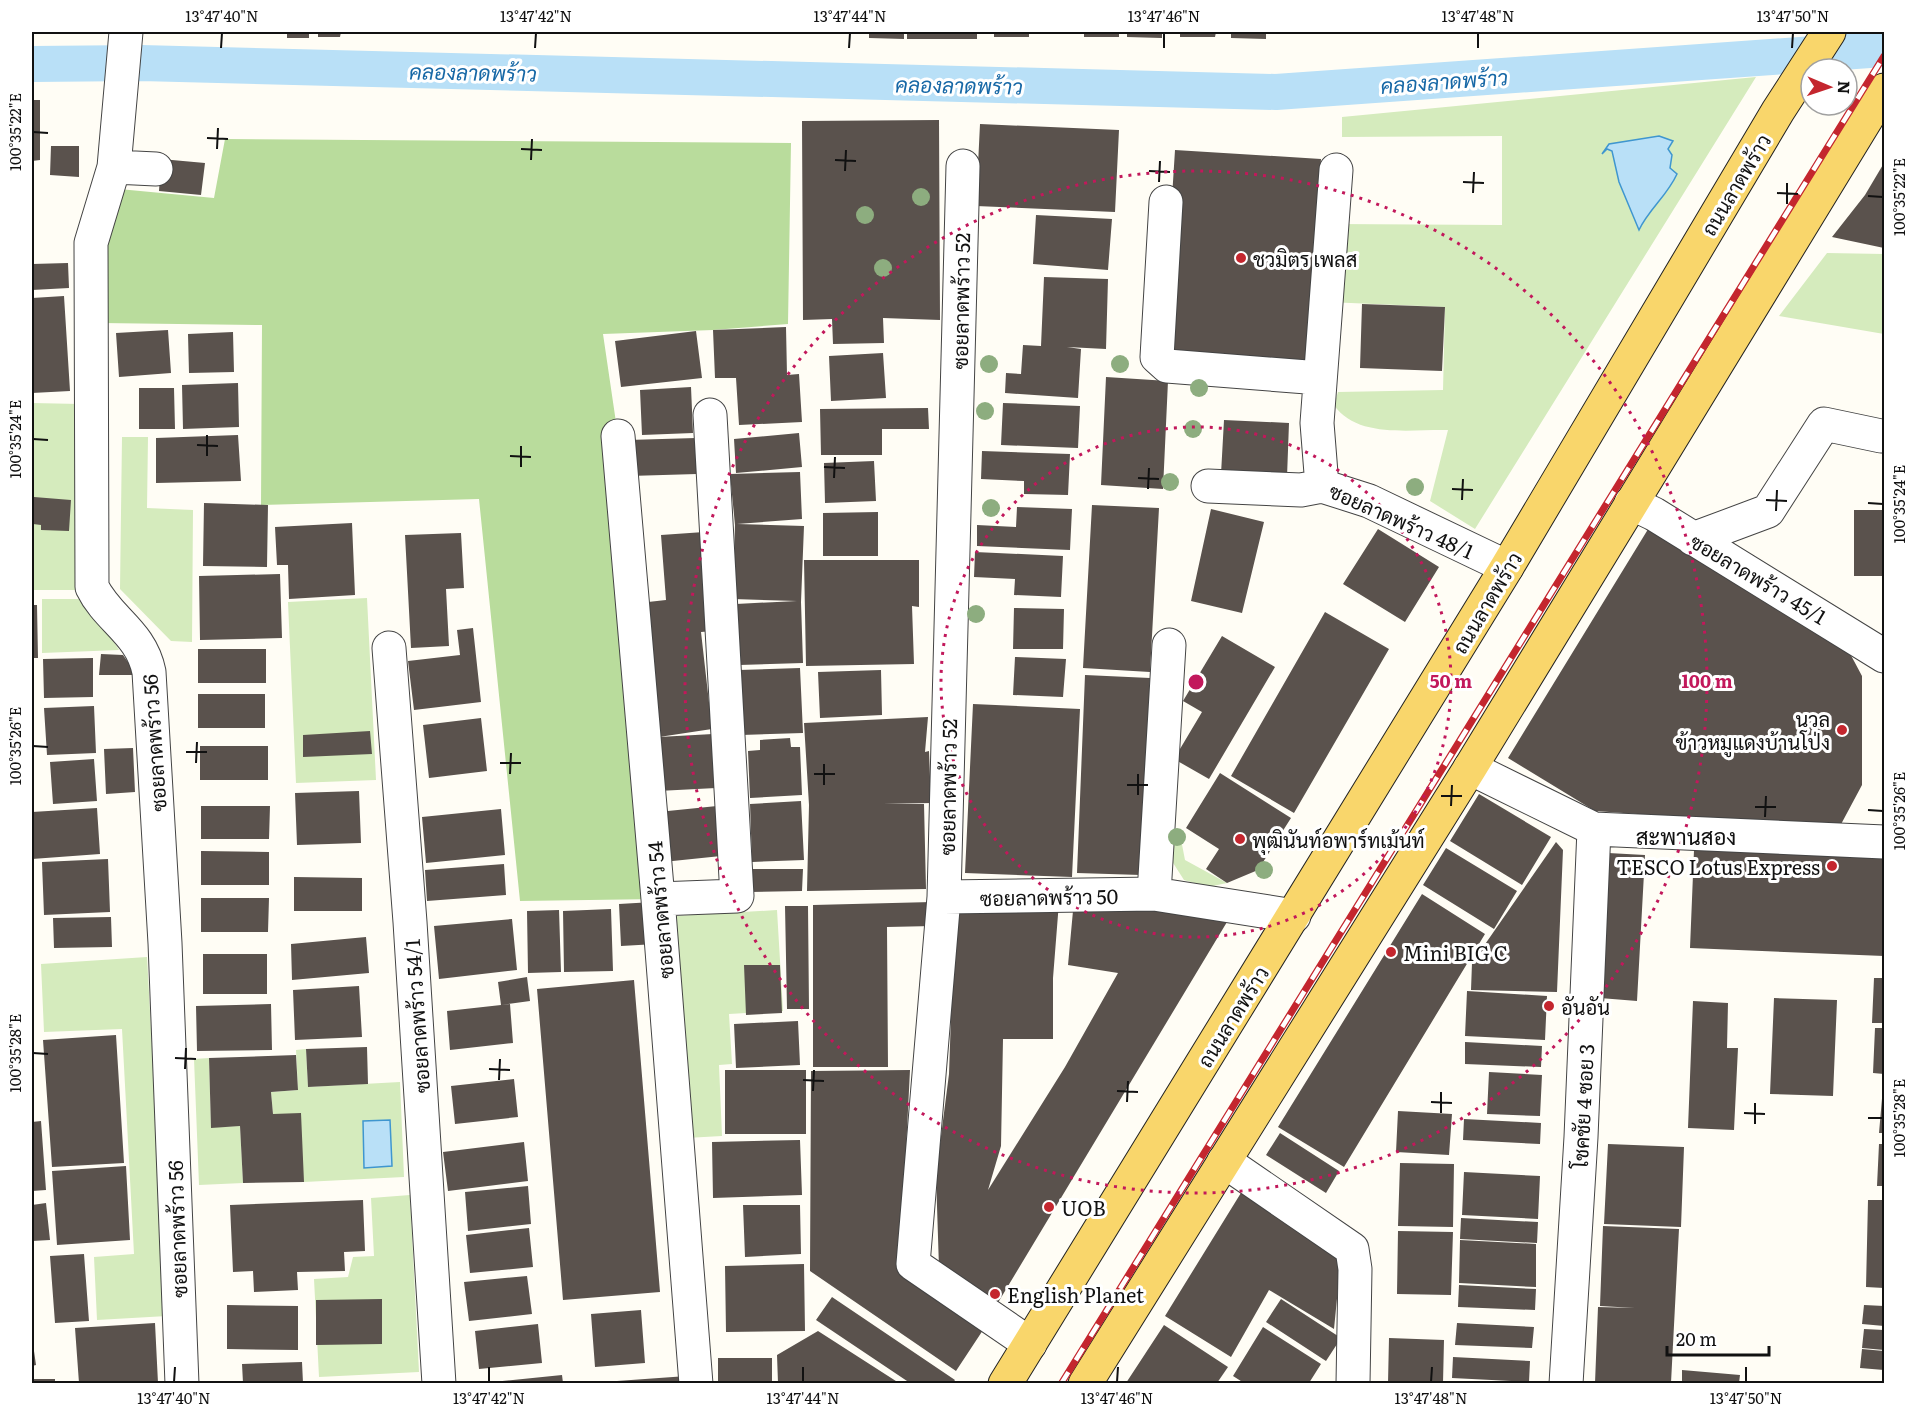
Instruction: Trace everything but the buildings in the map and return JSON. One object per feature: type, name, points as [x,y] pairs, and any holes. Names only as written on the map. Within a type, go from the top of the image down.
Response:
[{"type":"main road","name":"ถนนลาดพร้าว","points":[[1005,1383],[1508,567],[1779,111],[1829,32]]},
{"type":"main road","points":[[1085,1383],[1470,768],[1878,101]]},
{"type":"street","name":"ซอยลาดพร้าว 56","points":[[126,32],[114,167],[91,243],[92,587],[98,598],[137,641],[146,656],[149,672],[165,954],[182,1383]]},
{"type":"street","name":"ซอยลาดพร้าว 52","points":[[963,166],[944,897],[913,1264],[1030,1344]]},
{"type":"street","points":[[114,167],[156,169]]},
{"type":"street","name":"ซอยลาดพร้าว 48/1","points":[[1336,170],[1317,423],[1322,486],[1370,501],[1508,567]]},
{"type":"street","points":[[1166,202],[1157,357],[1161,363],[1167,366],[1320,378]]},
{"type":"street","points":[[658,899],[738,896],[710,415]]},
{"type":"street","points":[[1693,539],[1768,512],[1824,424],[1881,436]]},
{"type":"street","name":"ซอยลาดพร้าว 54","points":[[618,436],[658,899],[696,1383]]},
{"type":"street","points":[[1208,486],[1301,490],[1322,486]]},
{"type":"street","name":"ซอยลาดพร้าว 45/1","points":[[1631,503],[1884,656]]},
{"type":"street","points":[[1154,894],[1169,645]]},
{"type":"street","name":"ซอยลาดพร้าว 54/1","points":[[389,648],[410,922],[439,1383]]},
{"type":"street","points":[[1470,768],[1594,829],[1884,842]]},
{"type":"street","name":"โชคชัย 4 ซอย 3","points":[[1566,1383],[1581,1125],[1594,829]]},
{"type":"street","name":"ซอยลาดพร้าว 50","points":[[944,897],[1154,894],[1294,916]]},
{"type":"street","points":[[1224,1161],[1352,1249],[1355,1269],[1350,1378]]},
{"type":"green space","points":[[1756,77],[1475,529],[1430,501],[1448,430],[1402,431],[1371,428],[1344,416],[1334,405],[1338,392],[1443,390],[1445,307],[1327,302],[1334,224],[1502,225],[1502,136],[1342,137],[1342,117]]},
{"type":"green space","points":[[225,139],[791,143],[788,324],[713,330],[603,334],[618,436],[658,899],[520,901],[479,499],[261,505],[262,325],[101,323],[102,243],[119,189],[214,198]]},
{"type":"green space","points":[[1827,253],[1884,254],[1884,334],[1779,316]]},
{"type":"green space","points":[[32,403],[80,404],[77,590],[32,590],[34,448],[32,448]]},
{"type":"green space","points":[[122,437],[148,437],[147,508],[193,510],[192,642],[171,641],[120,589]]},
{"type":"green space","points":[[367,598],[376,780],[296,783],[288,602]]},
{"type":"green space","points":[[42,599],[87,599],[119,650],[42,653]]},
{"type":"green space","points":[[1179,829],[1185,860],[1227,883],[1208,887],[1184,880],[1168,855]]},
{"type":"green space","points":[[777,910],[783,1011],[729,1014],[732,1064],[719,1065],[722,1136],[686,1138],[675,916]]},
{"type":"green space","points":[[147,957],[167,1316],[97,1320],[94,1257],[134,1254],[122,1029],[44,1032],[41,964]]},
{"type":"green space","points":[[306,1049],[308,1087],[400,1082],[404,1177],[304,1182],[273,1114],[271,1092],[298,1090],[296,1050]]},
{"type":"green space","points":[[209,1058],[211,1127],[240,1126],[243,1183],[199,1185],[194,1059]]},
{"type":"green space","points":[[410,1195],[419,1372],[319,1377],[314,1279],[348,1277],[353,1257],[374,1256],[371,1198]]},
{"type":"water","points":[[1659,136],[1673,141],[1668,149],[1672,155],[1670,168],[1677,174],[1639,230],[1619,182],[1612,151],[1607,149],[1602,154],[1609,144]]},
{"type":"water","points":[[390,1120],[392,1166],[364,1168],[363,1121]]},
{"type":"waterway","name":"คลองลาดพร้าว","points":[[32,64],[141,63],[1276,92],[1884,49]]},
{"type":"railway","points":[[1061,1384],[1884,56]]},
{"type":"place","name":"ชวมิตร เพลส","points":[[1241,258]]},
{"type":"place","name":"นวล ข้าวหมูแดงบ้านโป่ง","points":[[1842,730]]},
{"type":"place","name":"พุฒินันท์อพาร์ทเม้นท์","points":[[1240,839]]},
{"type":"place","name":"TESCO Lotus Express","points":[[1832,866]]},
{"type":"place","name":"Mini BIG C","points":[[1391,952]]},
{"type":"place","name":"อันอัน","points":[[1549,1006]]},
{"type":"place","name":"UOB","points":[[1049,1207]]},
{"type":"place","name":"English Planet","points":[[995,1294]]},
{"type":"district","name":"สะพานสอง","points":[[1686,835]]}]
